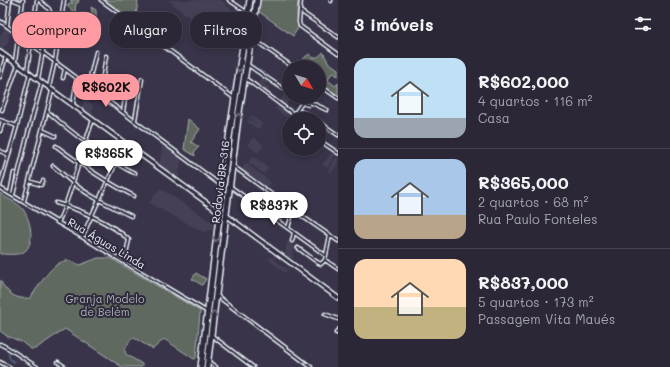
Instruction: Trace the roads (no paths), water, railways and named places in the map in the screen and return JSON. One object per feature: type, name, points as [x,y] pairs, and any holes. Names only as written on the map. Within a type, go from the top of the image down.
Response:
[{"type":"highway","name":"Rodovia BR-316","points":[[248,12],[250,0]]},
{"type":"highway","name":"Rodovia BR-316","points":[[255,12],[257,0]]},
{"type":"highway","name":"Rodovia BR-316","points":[[200,367],[222,184],[243,48]]},
{"type":"highway","name":"Rodovia BR-316","points":[[207,367],[238,118],[249,48]]},
{"type":"highway","points":[[212,276],[214,278],[218,277]]},
{"type":"highway","points":[[211,284],[215,284],[217,288]]},
{"type":"street","points":[[7,26],[10,0]]},
{"type":"street","points":[[14,0],[23,1],[21,12]]},
{"type":"street","points":[[36,12],[38,0],[44,4],[50,12],[38,79]]},
{"type":"street","points":[[24,201],[30,182],[51,88],[64,0]]},
{"type":"street","points":[[102,0],[235,98]]},
{"type":"street","points":[[229,0],[245,12]]},
{"type":"street","points":[[300,0],[300,27],[338,54]]},
{"type":"street","points":[[0,1],[9,4]]},
{"type":"street","points":[[300,11],[338,37]]},
{"type":"street","points":[[0,21],[12,30]]},
{"type":"street","points":[[262,45],[283,60]]},
{"type":"street","points":[[15,62],[16,48]]},
{"type":"street","points":[[0,187],[17,126],[28,72],[30,48]]},
{"type":"street","points":[[37,48],[222,184]]},
{"type":"street","points":[[0,52],[214,208],[219,215]]},
{"type":"street","points":[[88,86],[96,52]]},
{"type":"street","points":[[0,77],[6,56]]},
{"type":"street","points":[[100,95],[106,56]]},
{"type":"street","points":[[247,64],[282,88]]},
{"type":"street","points":[[2,110],[18,65]]},
{"type":"street","points":[[63,78],[65,69]]},
{"type":"street","points":[[245,77],[291,112]]},
{"type":"street","points":[[73,105],[77,78]]},
{"type":"street","points":[[135,120],[142,80]]},
{"type":"street","points":[[13,195],[42,82]]},
{"type":"street","points":[[89,97],[91,88]]},
{"type":"street","points":[[326,90],[338,98]]},
{"type":"street","points":[[123,112],[126,92]]},
{"type":"street","points":[[296,112],[301,104]]},
{"type":"street","points":[[314,104],[327,110]]},
{"type":"street","points":[[46,111],[84,142],[127,170],[135,173]]},
{"type":"street","points":[[0,120],[17,126]]},
{"type":"street","points":[[58,223],[66,205],[84,142],[93,120]]},
{"type":"street","points":[[0,131],[3,121]]},
{"type":"street","points":[[326,127],[338,135]]},
{"type":"street","points":[[42,130],[55,136]]},
{"type":"street","points":[[82,238],[125,144]]},
{"type":"street","points":[[326,145],[338,153]]},
{"type":"street","points":[[56,146],[108,182],[134,196]]},
{"type":"street","points":[[0,150],[9,155]]},
{"type":"street","points":[[233,165],[293,210],[338,241]]},
{"type":"street","points":[[53,166],[72,182],[100,200],[131,216]]},
{"type":"street","points":[[10,193],[14,173]]},
{"type":"street","points":[[30,182],[41,185],[43,181]]},
{"type":"street","name":"Rua Águas Linda","points":[[0,187],[82,238],[207,312]]},
{"type":"street","points":[[230,187],[324,254]]},
{"type":"street","points":[[56,203],[66,205],[92,216],[113,227],[124,235],[129,240],[124,262]]},
{"type":"street","points":[[214,208],[217,209],[220,207]]},
{"type":"street","points":[[288,228],[293,210]]},
{"type":"street","points":[[226,215],[338,298]]},
{"type":"street","points":[[292,241],[294,233]]},
{"type":"street","points":[[330,235],[324,254],[325,260],[338,269]]},
{"type":"street","points":[[298,248],[318,263],[322,264],[325,260]]},
{"type":"street","points":[[216,295],[311,367]]},
{"type":"street","points":[[325,314],[338,319]]},
{"type":"street","points":[[211,335],[254,367]]},
{"type":"street","points":[[0,344],[38,367]]},
{"type":"street","points":[[208,361],[216,367]]},
{"type":"street","points":[[0,362],[9,367]]},
{"type":"street","points":[[58,362],[66,367]]},
{"type":"waterway","points":[[8,353],[10,359],[14,362]]},
{"type":"park label","name":"Granja Modelo de Belém","points":[[105,304]]}]
